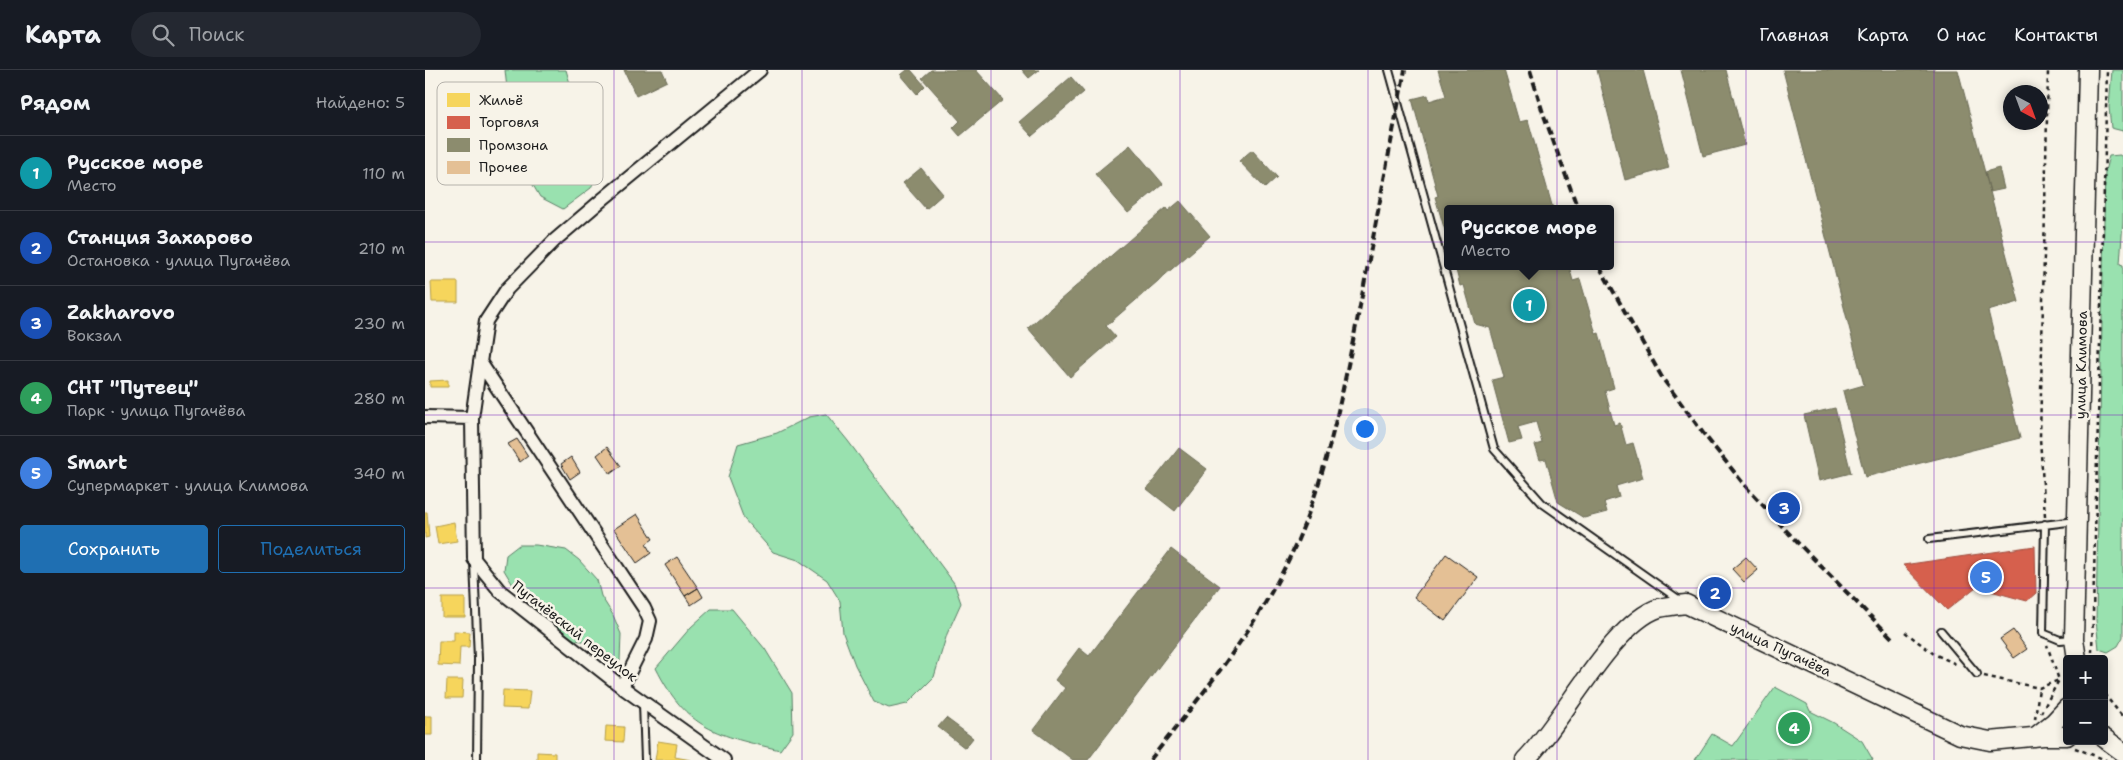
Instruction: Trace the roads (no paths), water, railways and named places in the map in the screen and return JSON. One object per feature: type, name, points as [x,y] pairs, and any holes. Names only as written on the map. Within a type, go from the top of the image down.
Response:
[{"type":"main road","name":"улица Климова","points":[[2076,655],[2074,639],[2088,70]]},
{"type":"main road","name":"улица Пугачёва","points":[[1686,604],[1833,669],[1960,735],[1990,741],[2063,736]]},
{"type":"main road","points":[[1525,760],[1610,648],[1639,620],[1659,608],[1686,604]]},
{"type":"main road","points":[[2035,737],[2063,712]]},
{"type":"main road","points":[[2108,741],[2123,752]]},
{"type":"street","points":[[474,559],[473,418],[486,321],[507,289],[555,240],[759,70]]},
{"type":"street","points":[[480,362],[644,608],[650,621],[646,639],[623,687]]},
{"type":"street","points":[[425,417],[473,418]]},
{"type":"street","name":"Пугачёвский переулок","points":[[474,559],[500,591],[623,687],[724,760]]},
{"type":"lane","points":[[1389,70],[1444,269]]},
{"type":"lane","points":[[1444,270],[1494,449],[1542,503],[1686,604]]},
{"type":"lane","points":[[1929,539],[2077,521]]},
{"type":"lane","points":[[2045,524],[2043,633],[2060,640],[2074,639]]},
{"type":"lane","points":[[474,559],[477,659],[477,760]]},
{"type":"lane","points":[[1941,631],[1977,674]]},
{"type":"lane","points":[[643,702],[645,760]]},
{"type":"railway","points":[[1150,760],[1227,661],[1244,636],[1277,583],[1303,528],[1322,471],[1344,385],[1405,70]]},
{"type":"railway","points":[[1530,70],[1543,113],[1577,205]]},
{"type":"railway","points":[[1601,270],[1663,379],[1703,433],[1747,488],[1796,541],[1893,639]]},
{"type":"place","name":"Русское море","points":[[1529,305]]},
{"type":"place","name":"Zakharovo","points":[[1784,508]]},
{"type":"place","name":"Smart","points":[[1986,577]]},
{"type":"place","name":"Станция Захарово","points":[[1715,593]]},
{"type":"place","name":"СНТ \"Путеец\"","points":[[1794,728]]}]
